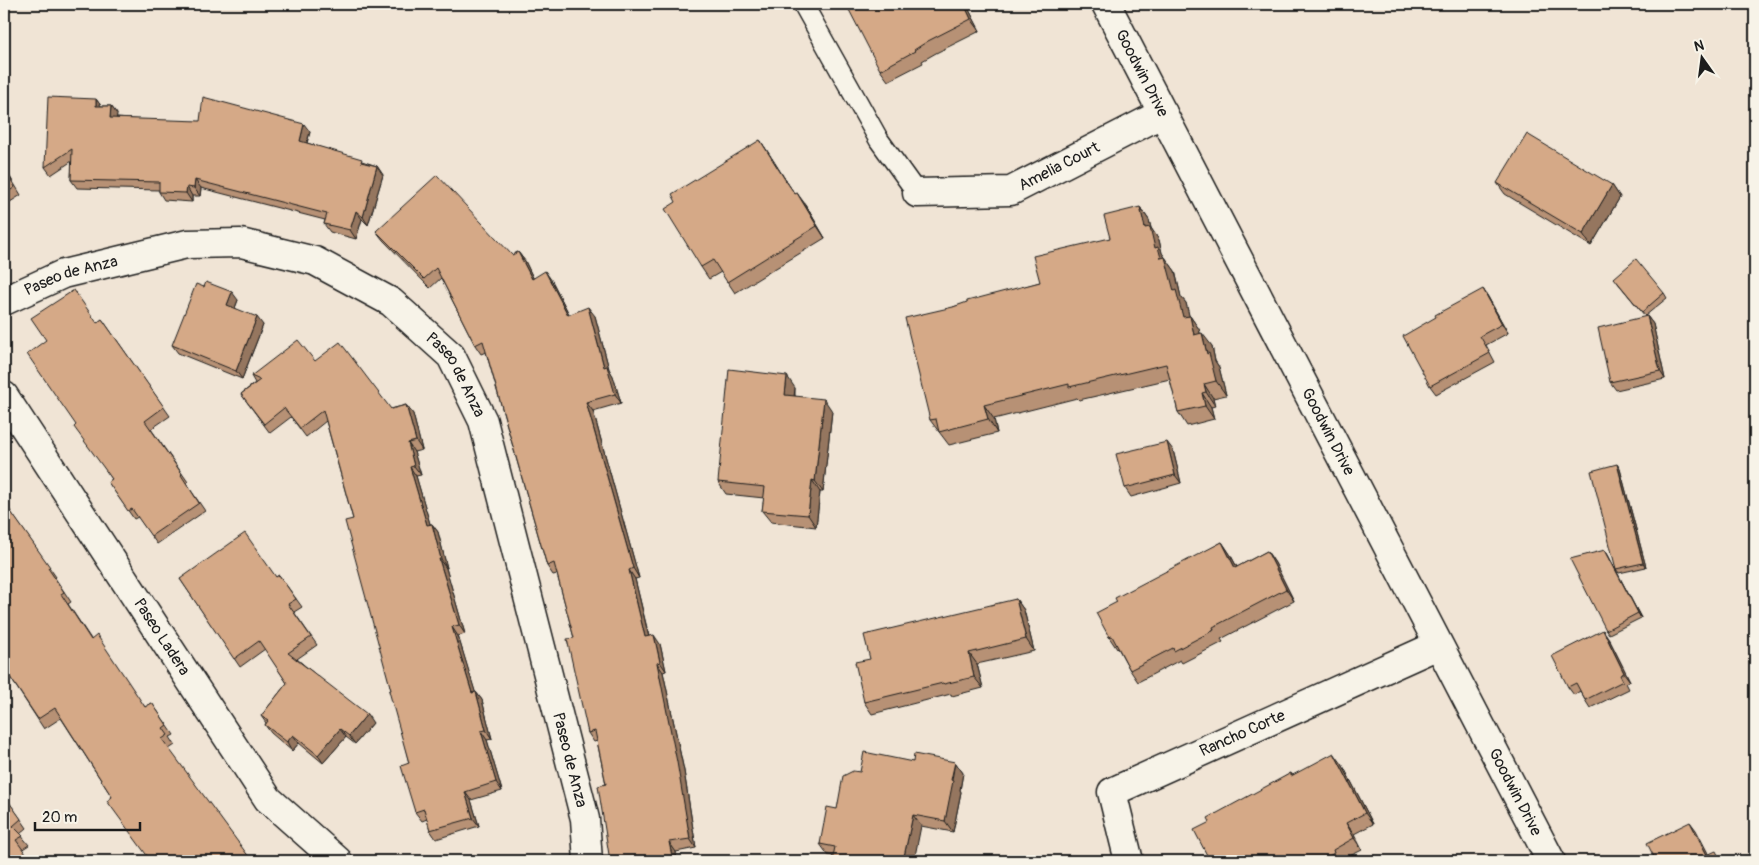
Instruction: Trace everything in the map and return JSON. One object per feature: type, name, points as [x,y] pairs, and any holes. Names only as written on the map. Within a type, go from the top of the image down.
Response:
[{"type":"street","name":"Goodwin Drive","points":[[1106,4],[1551,861]]},
{"type":"street","name":"Amelia Court","points":[[917,193],[1011,192],[1162,113]]},
{"type":"street","name":"Paseo de Anza","points":[[4,301],[63,274],[188,244],[241,243],[315,261],[351,280],[391,302],[451,356],[483,421],[585,819],[588,861]]},
{"type":"street","name":"Paseo Ladera","points":[[4,396],[268,799],[338,861]]},
{"type":"street","name":"Rancho Corte","points":[[1129,861],[1112,792],[1438,645]]},
{"type":"lane","points":[[803,4],[879,140],[917,193]]},
{"type":"building","points":[[846,4],[964,4],[971,19],[928,41],[915,51],[880,70]]},
{"type":"building","points":[[48,97],[96,99],[96,106],[111,106],[110,118],[200,121],[203,97],[304,124],[300,141],[362,159],[361,162],[377,166],[363,217],[356,211],[350,230],[324,224],[327,214],[195,180],[194,188],[187,187],[186,193],[159,192],[159,182],[71,180],[72,149],[45,167]]},
{"type":"building","points":[[1527,134],[1612,185],[1583,234],[1497,183]]},
{"type":"building","points":[[760,140],[795,194],[797,193],[817,226],[727,282],[713,260],[701,267],[665,209],[676,202],[672,194]]},
{"type":"building","points":[[4,168],[15,187],[4,195]]},
{"type":"building","points":[[437,175],[512,255],[518,252],[532,279],[545,271],[568,315],[588,307],[604,367],[607,366],[615,394],[586,402],[633,568],[629,570],[645,637],[654,635],[660,662],[657,663],[690,839],[669,842],[673,861],[610,861],[598,786],[606,784],[595,731],[588,733],[567,639],[574,638],[554,563],[547,566],[483,341],[475,345],[436,268],[424,279],[376,231]]},
{"type":"building","points":[[1140,207],[1145,228],[1150,227],[1155,248],[1158,247],[1161,258],[1165,257],[1183,317],[1190,316],[1194,335],[1202,333],[1207,354],[1209,353],[1216,381],[1204,384],[1206,392],[1202,393],[1205,406],[1178,412],[1166,364],[1069,387],[1069,384],[984,405],[988,419],[939,432],[936,419],[930,420],[905,318],[953,307],[967,301],[1040,282],[1033,256],[1110,238],[1104,216]]},
{"type":"building","points":[[1636,259],[1664,293],[1642,312],[1614,278]]},
{"type":"building","points":[[206,282],[232,292],[227,305],[257,317],[236,371],[172,345],[196,284],[204,287]]},
{"type":"building","points":[[1483,289],[1502,324],[1480,336],[1490,353],[1430,386],[1403,336],[1436,317],[1435,315]]},
{"type":"building","points":[[74,290],[97,323],[102,319],[164,407],[145,421],[182,474],[199,503],[151,536],[132,509],[128,511],[108,482],[112,479],[74,427],[76,425],[27,354],[46,340],[31,318]]},
{"type":"building","points":[[1647,316],[1660,371],[1610,382],[1598,328]]},
{"type":"building","points":[[298,340],[315,361],[340,342],[391,409],[406,405],[416,441],[408,443],[414,466],[410,467],[427,525],[432,524],[441,559],[439,559],[459,625],[452,627],[472,693],[476,692],[486,730],[481,731],[496,782],[465,792],[473,818],[430,830],[424,809],[415,812],[401,766],[409,763],[345,521],[353,519],[323,410],[300,428],[284,408],[264,424],[241,394],[260,380],[251,376]]},
{"type":"building","points":[[729,369],[787,376],[785,395],[824,399],[815,481],[812,480],[808,515],[762,511],[765,487],[718,482]]},
{"type":"building","points":[[1167,442],[1175,475],[1125,488],[1116,454]]},
{"type":"building","points":[[1617,464],[1643,563],[1616,569],[1591,471]]},
{"type":"building","points":[[4,502],[50,567],[48,568],[64,592],[61,594],[91,640],[97,635],[145,707],[152,703],[167,725],[163,728],[168,735],[162,739],[252,861],[151,861],[107,801],[112,797],[55,708],[38,719],[4,668]]},
{"type":"building","points":[[245,533],[276,577],[279,575],[296,599],[288,604],[311,637],[288,653],[367,714],[349,736],[340,729],[318,755],[293,735],[287,742],[265,725],[268,721],[261,716],[287,683],[259,641],[234,659],[180,579]]},
{"type":"building","points":[[1222,542],[1235,568],[1267,551],[1286,589],[1213,627],[1214,630],[1174,651],[1173,648],[1130,670],[1112,636],[1109,637],[1096,613],[1117,602],[1115,598]]},
{"type":"building","points":[[1605,550],[1638,613],[1606,630],[1570,559]]},
{"type":"building","points":[[1016,599],[1026,639],[969,653],[974,677],[864,702],[855,662],[870,659],[864,635]]},
{"type":"building","points":[[1603,630],[1624,673],[1620,675],[1623,681],[1585,700],[1576,683],[1568,687],[1552,656]]},
{"type":"building","points":[[864,752],[913,762],[914,754],[955,762],[945,821],[913,815],[903,861],[832,861],[835,847],[820,844],[827,807],[837,809],[843,776],[853,771],[860,772]]},
{"type":"building","points":[[1334,753],[1365,813],[1346,823],[1354,838],[1333,850],[1334,853],[1329,856],[1331,861],[1210,861],[1194,830],[1210,822],[1208,818],[1291,773],[1291,776]]},
{"type":"building","points":[[4,795],[21,819],[13,826],[23,836],[16,840],[31,861],[4,861]]},
{"type":"building","points":[[1690,822],[1707,855],[1716,851],[1721,861],[1656,861],[1647,843]]}]
